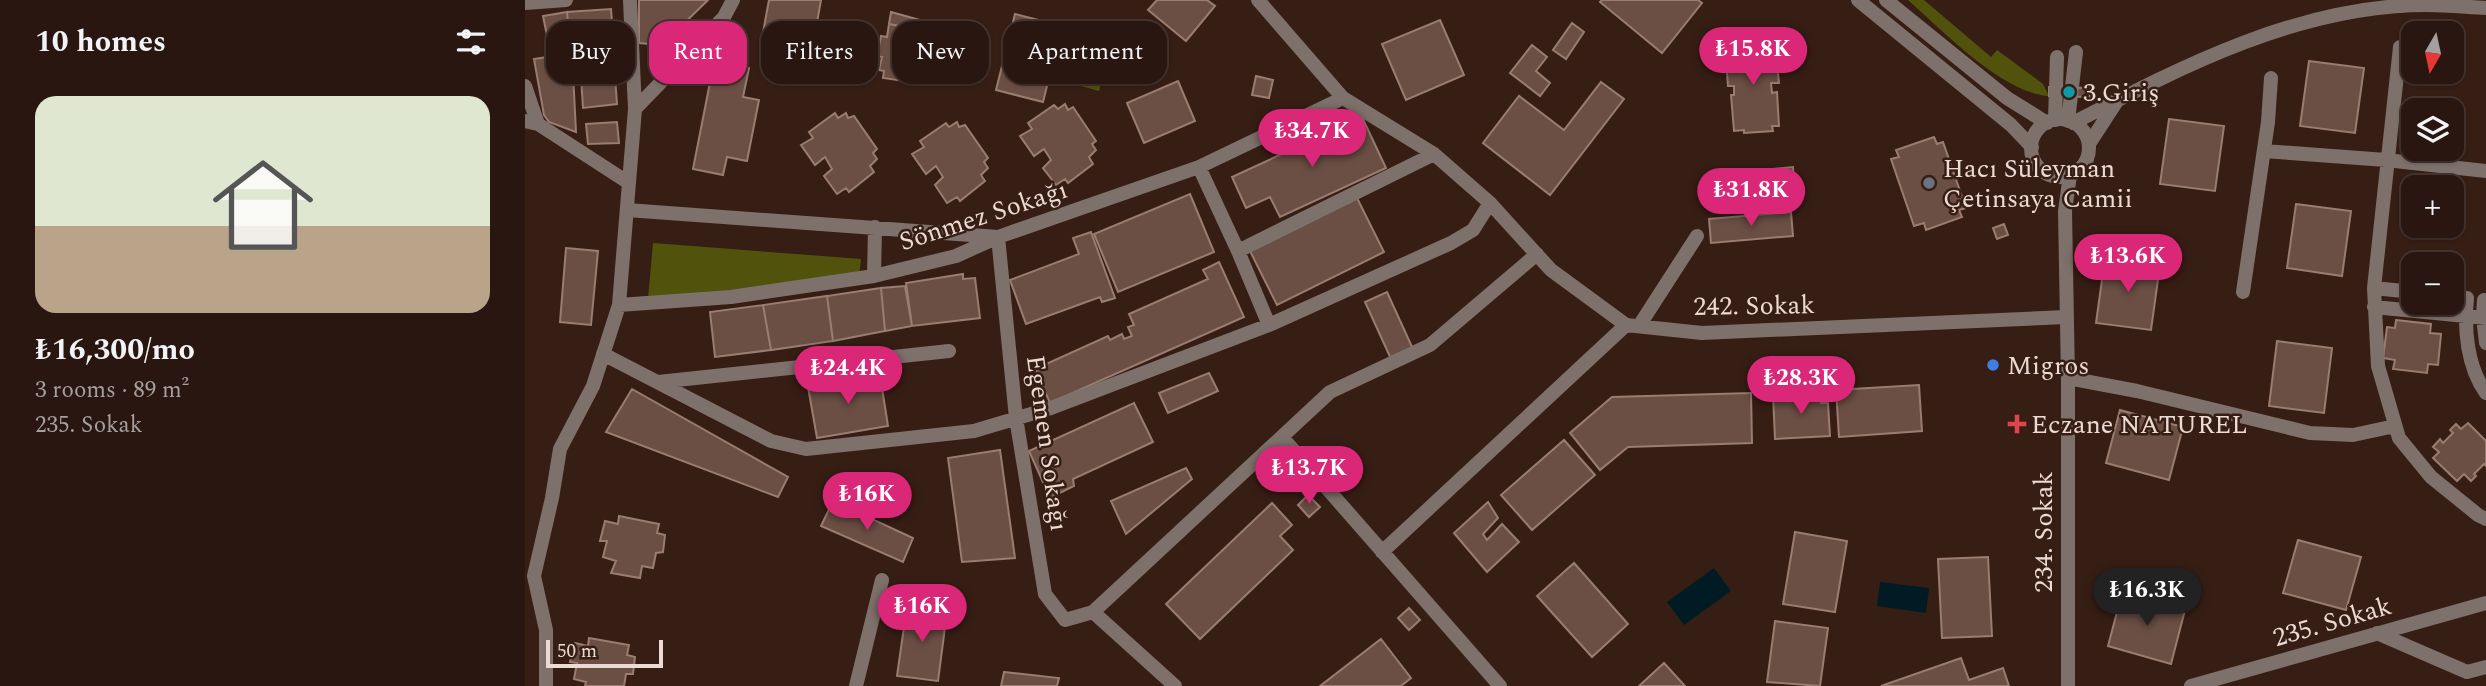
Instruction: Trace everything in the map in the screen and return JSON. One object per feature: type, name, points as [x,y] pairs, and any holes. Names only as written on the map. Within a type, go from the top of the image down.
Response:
[{"type":"street","points":[[525,3],[566,0]]},
{"type":"street","points":[[546,686],[546,630],[530,572],[552,498],[560,449],[593,386],[619,305],[635,109],[630,0]]},
{"type":"street","points":[[635,109],[723,16],[733,0]]},
{"type":"street","name":"242. Sokak","points":[[1258,0],[1343,98],[1434,153],[1490,204],[1551,270],[1633,326],[1702,333],[2066,317]]},
{"type":"street","points":[[1858,0],[2011,125],[2032,147]]},
{"type":"street","points":[[1886,0],[2007,99],[2084,132],[2089,144]]},
{"type":"street","points":[[2117,100],[2089,144],[2085,163],[2070,175],[2049,175],[2034,160],[2032,147],[2036,134],[2117,100],[2239,43],[2286,27],[2355,12],[2426,5],[2486,8]]},
{"type":"street","points":[[2400,47],[2374,288],[2378,366],[2399,438],[2431,478],[2486,519]]},
{"type":"street","points":[[2061,122],[2076,52]]},
{"type":"street","points":[[2057,57],[2061,122]]},
{"type":"street","points":[[2243,292],[2264,151],[2271,78]]},
{"type":"street","points":[[525,86],[532,123],[629,183]]},
{"type":"street","name":"Sönmez Sokağı","points":[[619,305],[731,297],[874,276],[956,256],[998,237],[1199,167],[1343,98]]},
{"type":"street","points":[[2264,151],[2486,171]]},
{"type":"street","points":[[1238,251],[1434,153]]},
{"type":"street","points":[[1199,167],[1269,324]]},
{"type":"street","name":"234. Sokak","points":[[2049,175],[2065,211]]},
{"type":"street","name":"234. Sokak","points":[[2068,686],[2065,211],[2070,175]]},
{"type":"street","points":[[603,354],[771,441],[806,449],[974,431],[1051,408],[1269,324],[1451,243],[1473,230],[1490,204]]},
{"type":"street","points":[[627,210],[998,237]]},
{"type":"street","points":[[874,276],[875,227]]},
{"type":"street","points":[[1382,552],[1633,326],[1697,236]]},
{"type":"street","name":"Egemen Sokağı","points":[[998,237],[1016,418],[1045,594],[1065,620],[1093,612]]},
{"type":"street","points":[[1175,686],[1093,612],[1331,392],[1430,345],[1537,254]]},
{"type":"street","points":[[2374,288],[2401,291]]},
{"type":"street","points":[[2464,298],[2485,300],[2486,343]]},
{"type":"street","points":[[2467,298],[2470,356],[2478,382],[2486,393]]},
{"type":"street","points":[[2374,307],[2484,317]]},
{"type":"street","points":[[657,382],[949,351]]},
{"type":"street","points":[[2068,378],[2137,391],[2310,433],[2353,435],[2395,426]]},
{"type":"street","points":[[1282,437],[1500,686]]},
{"type":"street","points":[[856,686],[882,580]]},
{"type":"street","name":"235. Sokak","points":[[2191,686],[2486,603]]},
{"type":"street","points":[[2377,633],[2467,672],[2486,667]]},
{"type":"shaded area","points":[[1908,0],[1924,0],[1991,57],[1997,50],[2043,84],[2049,96],[2012,84],[1993,72]]},
{"type":"shaded area","points":[[1074,84],[1101,84],[1099,91]]},
{"type":"shaded area","points":[[653,243],[861,259],[859,277],[648,299]]},
{"type":"water","points":[[1714,568],[1731,591],[1684,625],[1667,602]]},
{"type":"water","points":[[1880,582],[1929,588],[1926,613],[1877,606]]},
{"type":"building","points":[[639,0],[708,0],[687,21],[649,21],[649,44],[639,43]]},
{"type":"building","points":[[769,0],[821,0],[817,21],[765,21]]},
{"type":"building","points":[[1157,0],[1207,0],[1215,6],[1186,41],[1167,26],[1167,21],[1161,21],[1148,10]]},
{"type":"building","points":[[1698,0],[1702,3],[1662,53],[1600,2]]},
{"type":"building","points":[[611,9],[612,21],[568,21],[567,12]]},
{"type":"building","points":[[567,12],[568,21],[546,21],[546,31],[543,16]]},
{"type":"building","points":[[891,12],[924,21],[892,21],[892,25],[889,24]]},
{"type":"building","points":[[1015,14],[1042,21],[1013,21]]},
{"type":"building","points":[[1440,20],[1464,75],[1406,100],[1382,44]]},
{"type":"building","points":[[1572,23],[1584,32],[1566,59],[1553,50]]},
{"type":"building","points":[[889,24],[892,25],[892,79],[883,78],[884,71],[879,70],[882,57],[878,56],[881,36],[887,37]]},
{"type":"building","points":[[1775,43],[1779,83],[1771,83],[1772,93],[1777,92],[1779,126],[1772,126],[1773,131],[1734,131],[1731,95],[1734,95],[1734,86],[1728,86],[1725,47]]},
{"type":"building","points":[[1532,45],[1547,57],[1536,71],[1550,83],[1540,96],[1510,73]]},
{"type":"building","points":[[546,57],[546,84],[574,84],[576,132],[549,122],[544,115],[534,59]]},
{"type":"building","points":[[2309,61],[2364,68],[2355,133],[2300,126]]},
{"type":"building","points":[[1003,62],[1003,84],[1048,84],[1043,102],[996,90]]},
{"type":"building","points":[[1256,76],[1273,80],[1269,98],[1252,95]]},
{"type":"building","points":[[1178,81],[1195,121],[1144,143],[1127,103]]},
{"type":"building","points":[[1601,82],[1624,99],[1550,195],[1483,143],[1519,96],[1564,130]]},
{"type":"building","points":[[581,84],[616,84],[617,104],[583,108]]},
{"type":"building","points":[[710,84],[746,84],[743,97],[759,100],[747,161],[727,157],[723,175],[693,169]]},
{"type":"building","name":"3.Giriş","points":[[2049,87],[2090,88],[2090,97],[2049,96]]},
{"type":"building","points":[[1065,104],[1068,110],[1073,107],[1096,141],[1092,144],[1096,150],[1089,157],[1093,164],[1068,183],[1065,179],[1056,185],[1043,168],[1051,160],[1044,149],[1034,156],[1020,136],[1032,129],[1028,123],[1054,105],[1058,109]]},
{"type":"building","points":[[835,113],[838,118],[846,113],[848,118],[854,116],[877,149],[873,153],[877,159],[870,166],[874,172],[849,192],[846,188],[837,194],[824,176],[832,169],[825,157],[815,165],[801,145],[813,138],[809,132]]},
{"type":"building","points":[[1362,117],[1386,168],[1280,217],[1270,197],[1246,208],[1232,177]]},
{"type":"building","points":[[2169,119],[2224,126],[2215,191],[2160,184]]},
{"type":"building","points":[[617,122],[619,143],[588,144],[586,124]]},
{"type":"building","points":[[957,122],[959,127],[965,125],[988,158],[984,162],[988,168],[981,175],[985,181],[960,201],[957,197],[947,203],[935,185],[943,177],[936,166],[926,174],[912,154],[924,147],[920,141],[946,123],[949,127]]},
{"type":"building","name":"Hacı Süleyman Çetinsaya Camii","points":[[1934,137],[1937,144],[1943,142],[1966,208],[1959,210],[1962,217],[1926,230],[1924,223],[1914,226],[1891,159],[1899,157],[1896,150]]},
{"type":"building","points":[[1793,167],[1795,196],[1744,201],[1742,172]]},
{"type":"building","points":[[1190,194],[1214,252],[1118,292],[1094,234]]},
{"type":"building","points":[[1357,198],[1384,252],[1277,305],[1250,251]]},
{"type":"building","points":[[2296,204],[2351,211],[2342,276],[2287,268]]},
{"type":"building","points":[[1791,212],[1793,236],[1711,243],[1709,219]]},
{"type":"building","points":[[2004,224],[2008,235],[1997,239],[1993,228]]},
{"type":"building","points":[[1091,232],[1115,298],[1102,302],[1100,297],[1026,324],[1010,280],[1079,254],[1073,238]]},
{"type":"building","points":[[566,248],[598,251],[591,325],[560,322]]},
{"type":"building","points":[[2105,258],[2160,265],[2151,330],[2096,323]]},
{"type":"building","points":[[1219,262],[1244,317],[1050,403],[1035,369],[1108,336],[1110,340],[1122,334],[1124,339],[1132,336],[1128,327],[1134,325],[1129,314],[1208,279],[1203,270]]},
{"type":"building","points":[[963,274],[963,279],[975,278],[980,318],[912,326],[906,283]]},
{"type":"building","points":[[905,286],[912,326],[885,331],[881,288]]},
{"type":"building","points":[[881,288],[885,331],[833,341],[827,296]]},
{"type":"building","points":[[1387,292],[1413,349],[1391,359],[1365,302]]},
{"type":"building","points":[[827,296],[833,341],[771,350],[763,305]]},
{"type":"building","points":[[763,305],[771,350],[715,357],[710,312]]},
{"type":"building","points":[[2396,320],[2431,324],[2430,333],[2441,334],[2438,365],[2428,364],[2427,373],[2393,369],[2395,360],[2383,358],[2387,327],[2395,328]]},
{"type":"building","points":[[2277,341],[2332,348],[2324,413],[2269,406]]},
{"type":"building","points":[[1209,373],[1218,391],[1168,413],[1159,393]]},
{"type":"building","points":[[880,375],[888,426],[817,438],[808,387]]},
{"type":"building","points":[[1919,385],[1922,431],[1839,437],[1836,390]]},
{"type":"building","points":[[632,389],[788,477],[778,497],[606,432]]},
{"type":"building","points":[[1821,392],[1821,403],[1828,403],[1830,436],[1775,439],[1773,395]]},
{"type":"building","points":[[1751,393],[1752,443],[1628,447],[1600,470],[1570,433],[1612,397]]},
{"type":"building","points":[[1134,403],[1153,442],[1073,479],[1074,486],[1050,498],[1029,451]]},
{"type":"building","points":[[2120,410],[2183,427],[2169,480],[2106,463]]},
{"type":"building","points":[[2468,423],[2486,441],[2486,466],[2484,464],[2474,474],[2476,476],[2471,481],[2464,474],[2457,481],[2433,458],[2439,452],[2433,447],[2440,439],[2443,443],[2453,433],[2450,430],[2456,424],[2461,429]]},
{"type":"building","points":[[1564,440],[1595,475],[1532,530],[1501,495]]},
{"type":"building","points":[[1000,450],[1015,558],[962,562],[948,458]]},
{"type":"building","points":[[1186,468],[1192,479],[1126,534],[1111,501]]},
{"type":"building","points":[[1308,495],[1320,507],[1309,517],[1298,505]]},
{"type":"building","points":[[833,501],[913,538],[903,562],[821,526]]},
{"type":"building","points":[[1488,502],[1498,518],[1483,534],[1487,540],[1502,524],[1519,542],[1487,572],[1454,533]]},
{"type":"building","points":[[1272,503],[1292,525],[1280,536],[1293,550],[1200,639],[1166,604]]},
{"type":"building","points":[[619,516],[659,524],[657,533],[665,535],[663,552],[656,553],[653,568],[642,566],[640,578],[611,573],[616,561],[603,557],[607,541],[600,541],[605,521],[618,524]]},
{"type":"building","points":[[1795,532],[1847,541],[1835,612],[1783,604]]},
{"type":"building","points":[[2298,540],[2361,557],[2346,610],[2283,593]]},
{"type":"building","points":[[1988,557],[1992,636],[1942,638],[1938,559]]},
{"type":"building","points":[[1574,563],[1628,624],[1592,657],[1537,596]]},
{"type":"building","points":[[2122,593],[2185,610],[2171,664],[2108,646]]},
{"type":"building","points":[[907,606],[947,612],[938,681],[897,676]]},
{"type":"building","points":[[1409,608],[1420,620],[1409,630],[1398,618]]},
{"type":"building","points":[[1775,621],[1828,628],[1820,686],[1767,682]]},
{"type":"building","points":[[589,638],[629,645],[627,655],[635,657],[633,674],[626,674],[624,686],[585,686],[586,682],[574,679],[577,663],[570,662],[575,643],[588,646]]},
{"type":"building","points":[[1381,639],[1411,678],[1401,686],[1320,686]]},
{"type":"building","points":[[1961,658],[1969,680],[2003,668],[2009,686],[1881,686]]},
{"type":"building","points":[[1664,663],[1685,686],[1639,686]]},
{"type":"building","points":[[1004,672],[1059,678],[1057,686],[1001,686]]},
{"type":"place","name":"3.Giriş","points":[[2069,92]]},
{"type":"place","name":"Hacı Süleyman Çetinsaya Camii","points":[[1929,183]]},
{"type":"place","name":"Migros","points":[[1993,365]]},
{"type":"place","name":"Eczane NATUREL","points":[[2017,424]]}]
